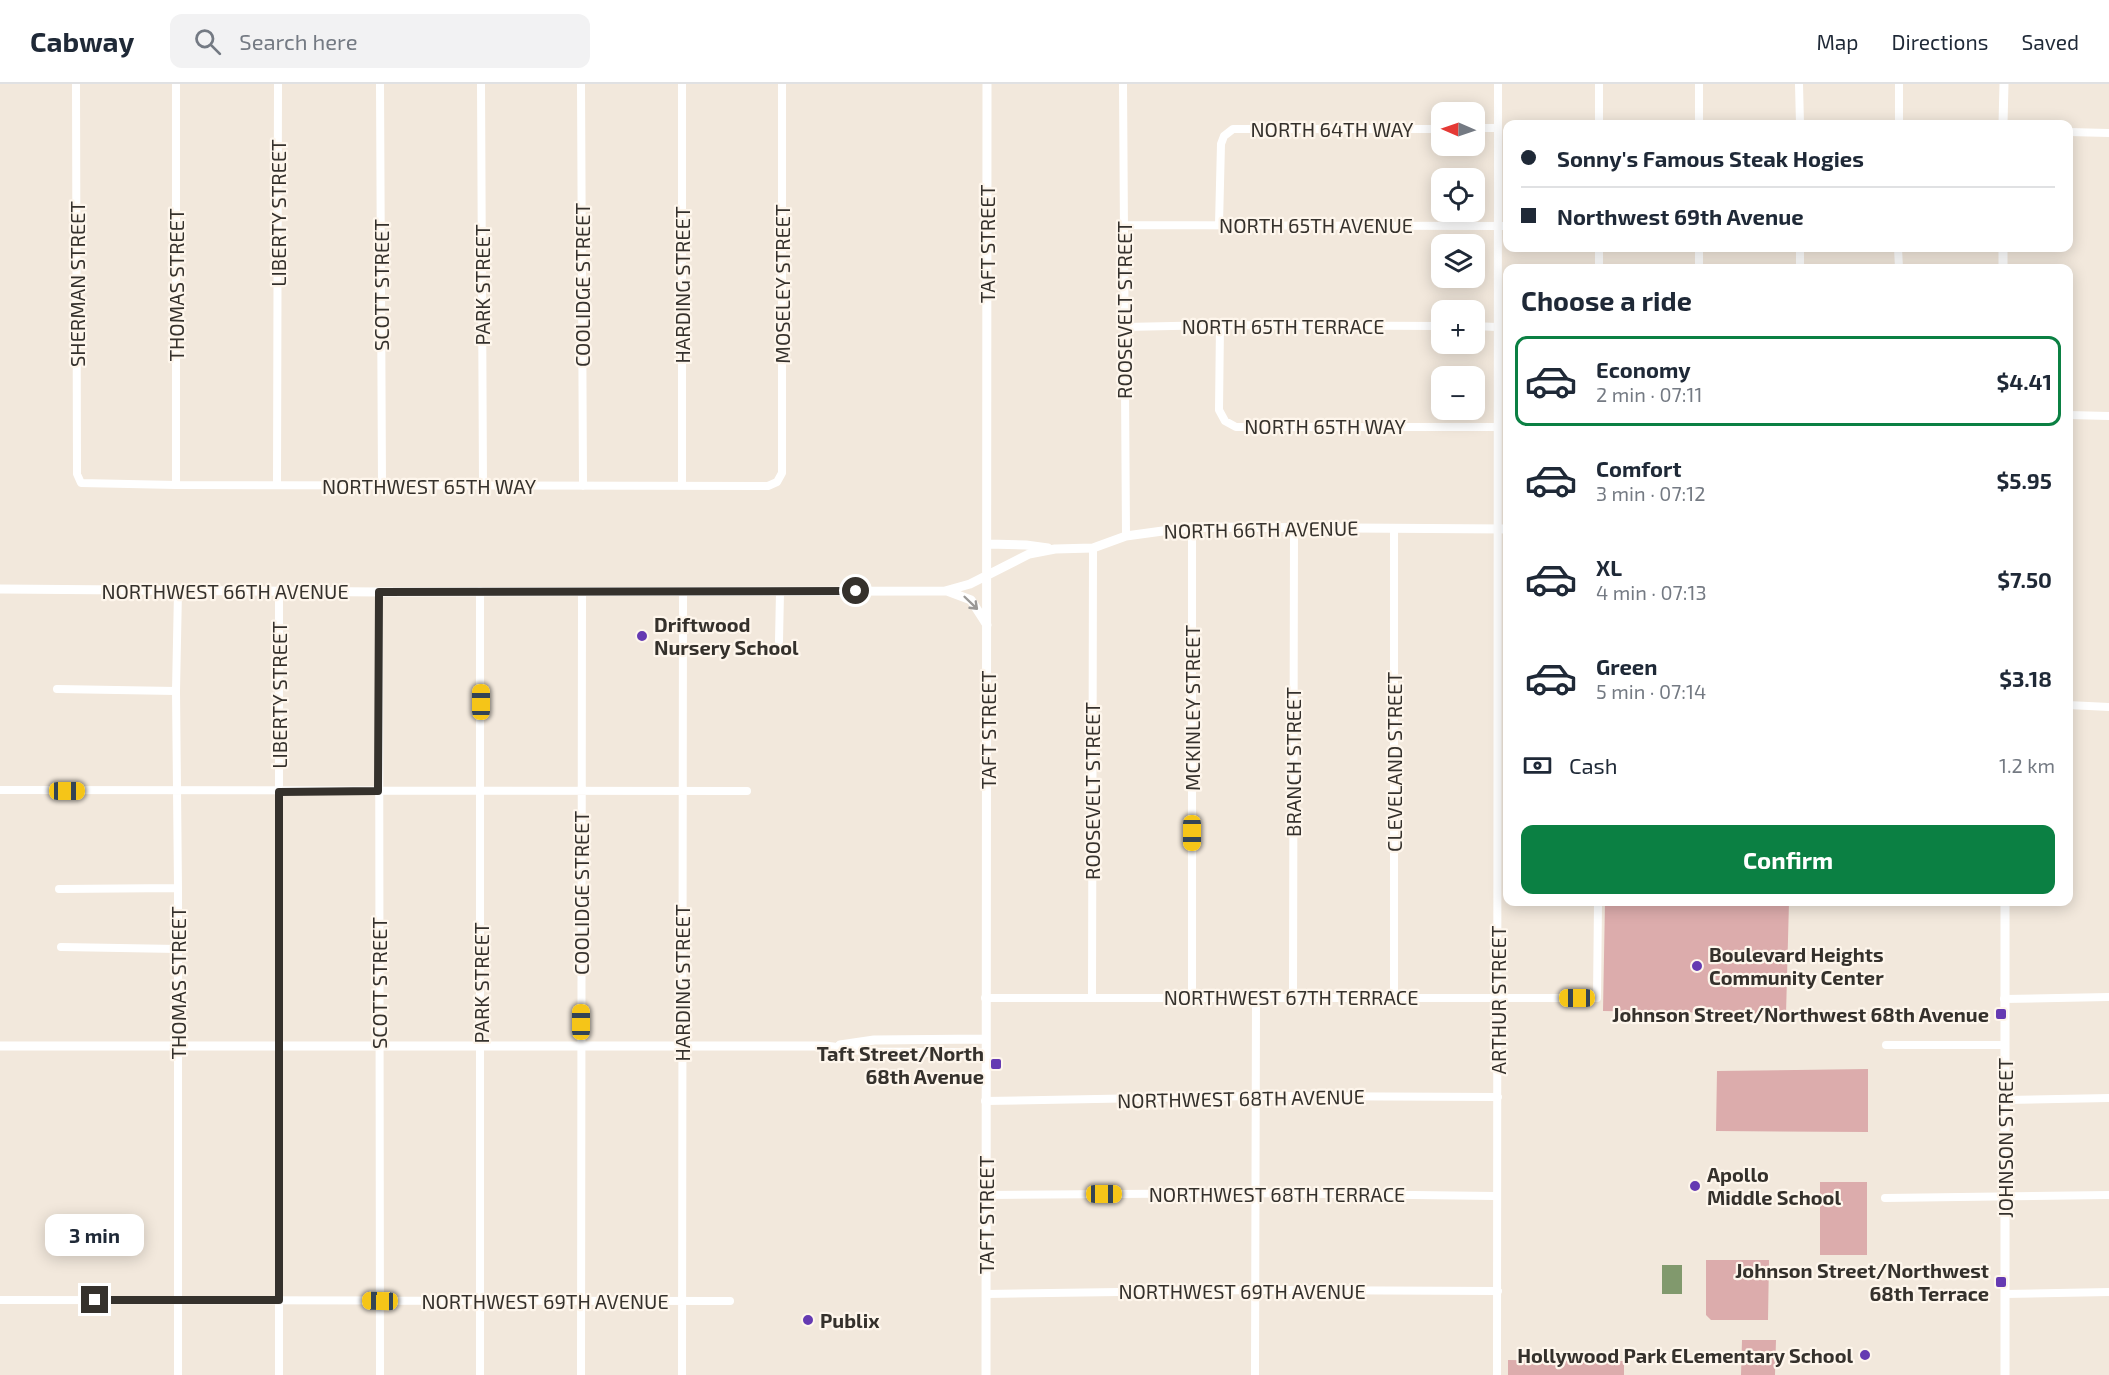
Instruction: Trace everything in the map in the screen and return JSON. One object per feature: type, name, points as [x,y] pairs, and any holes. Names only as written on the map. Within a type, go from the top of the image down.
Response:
[{"type":"street","name":"SHERMAN STREET","points":[[76,84],[77,474],[81,483]]},
{"type":"street","name":"THOMAS STREET","points":[[176,84],[176,485]]},
{"type":"street","name":"LIBERTY STREET","points":[[277,485],[278,84]]},
{"type":"street","name":"SCOTT STREET","points":[[380,84],[382,485]]},
{"type":"street","name":"PARK STREET","points":[[481,84],[483,486]]},
{"type":"street","name":"COOLIDGE STREET","points":[[581,84],[583,486]]},
{"type":"street","name":"HARDING STREET","points":[[682,84],[682,486]]},
{"type":"street","name":"MOSELEY STREET","points":[[777,482],[782,473],[782,84]]},
{"type":"street","name":"TAFT STREET","points":[[986,1375],[987,84]]},
{"type":"street","name":"ROOSEVELT STREET","points":[[1123,84],[1126,536]]},
{"type":"street","name":"ARTHUR STREET","points":[[1497,1375],[1496,327],[1498,84]]},
{"type":"street","points":[[1599,84],[1599,120]]},
{"type":"street","points":[[1699,84],[1699,120]]},
{"type":"street","points":[[1799,84],[1800,120]]},
{"type":"street","points":[[1899,84],[1899,120]]},
{"type":"street","points":[[2003,120],[2004,84]]},
{"type":"street","points":[[1485,128],[1497,128]]},
{"type":"street","name":"NORTH 64TH WAY","points":[[1219,224],[1221,144],[1224,136],[1233,129],[1431,129]]},
{"type":"street","points":[[2073,132],[2109,133]]},
{"type":"street","name":"NORTH 65TH AVENUE","points":[[1124,225],[1503,226]]},
{"type":"street","name":"NORTH 65TH WAY","points":[[1220,325],[1219,410],[1225,421],[1236,427],[1497,427]]},
{"type":"street","name":"NORTH 65TH TERRACE","points":[[1125,327],[1431,326]]},
{"type":"street","points":[[1485,326],[1496,327]]},
{"type":"street","points":[[2073,415],[2109,416]]},
{"type":"street","name":"NORTHWEST 65TH WAY","points":[[81,483],[768,486],[777,482]]},
{"type":"street","name":"NORTH 66TH AVENUE","points":[[988,576],[1029,554],[1055,549],[1093,548],[1126,536],[1192,527],[1503,529]]},
{"type":"street","name":"MCKINLEY STREET","points":[[1192,527],[1192,998]]},
{"type":"street","name":"BRANCH STREET","points":[[1293,997],[1294,527]]},
{"type":"street","name":"CLEVELAND STREET","points":[[1394,528],[1394,997]]},
{"type":"street","points":[[988,544],[1026,545],[1055,549]]},
{"type":"street","name":"ROOSEVELT STREET","points":[[1092,998],[1093,548]]},
{"type":"street","name":"NORTHWEST 66TH AVENUE","points":[[0,589],[379,592],[945,591],[988,576]]},
{"type":"street","name":"THOMAS STREET","points":[[178,591],[176,691],[178,1375]]},
{"type":"street","name":"LIBERTY STREET","points":[[279,591],[279,1375]]},
{"type":"street","name":"PARK STREET","points":[[480,591],[480,1375]]},
{"type":"street","points":[[779,641],[780,591]]},
{"type":"street","points":[[945,591],[971,600],[988,627]]},
{"type":"street","name":"SCOTT STREET","points":[[379,592],[380,1375]]},
{"type":"street","name":"COOLIDGE STREET","points":[[581,1375],[582,592]]},
{"type":"street","name":"HARDING STREET","points":[[682,1375],[683,592]]},
{"type":"street","points":[[57,689],[176,691]]},
{"type":"street","points":[[2073,705],[2109,707]]},
{"type":"street","points":[[0,790],[747,791]]},
{"type":"street","points":[[59,889],[178,888]]},
{"type":"street","name":"NORTHWEST 67TH TERRACE","points":[[985,998],[1597,998],[1598,906]]},
{"type":"street","name":"JOHNSON STREET","points":[[2005,906],[2005,1375]]},
{"type":"street","points":[[61,947],[178,949]]},
{"type":"street","points":[[1255,1375],[1256,997]]},
{"type":"street","points":[[2004,999],[2109,997]]},
{"type":"street","points":[[0,1046],[825,1046],[874,1040],[985,1039]]},
{"type":"street","points":[[1886,1045],[2004,1045]]},
{"type":"street","points":[[825,1046],[874,1052],[985,1053]]},
{"type":"street","name":"NORTHWEST 68TH AVENUE","points":[[985,1101],[1256,1096],[1498,1096]]},
{"type":"street","points":[[2005,1100],[2109,1098]]},
{"type":"street","name":"NORTHWEST 68TH TERRACE","points":[[986,1195],[1255,1193],[1496,1196]]},
{"type":"street","points":[[1885,1198],[2109,1195]]},
{"type":"street","name":"NORTHWEST 69TH AVENUE","points":[[986,1294],[1255,1290],[1498,1291]]},
{"type":"street","points":[[2005,1294],[2109,1293]]},
{"type":"street","name":"NORTHWEST 69TH AVENUE","points":[[0,1300],[730,1302]]},
{"type":"shaded area","points":[[1605,906],[1789,906],[1786,1014],[1603,1011]]},
{"type":"shaded area","points":[[1868,1069],[1868,1132],[1716,1131],[1717,1071]]},
{"type":"shaded area","points":[[1820,1182],[1867,1182],[1867,1255],[1820,1255]]},
{"type":"shaded area","points":[[1706,1260],[1769,1260],[1768,1320],[1711,1320],[1706,1315]]},
{"type":"shaded area","points":[[1662,1265],[1682,1265],[1682,1294],[1662,1294]]},
{"type":"shaded area","points":[[1742,1340],[1776,1340],[1775,1375],[1741,1375]]},
{"type":"shaded area","points":[[1508,1360],[1624,1361],[1624,1375],[1508,1375]]},
{"type":"place","name":"Driftwood Nursery School","points":[[642,636]]},
{"type":"place","name":"Boulevard Heights Community Center","points":[[1697,966]]},
{"type":"place","name":"Johnson Street/Northwest 68th Avenue","points":[[2001,1014]]},
{"type":"place","name":"Taft Street/North 68th Avenue","points":[[996,1064]]},
{"type":"place","name":"Apollo Middle School","points":[[1695,1186]]},
{"type":"place","name":"Johnson Street/Northwest 68th Terrace","points":[[2001,1282]]},
{"type":"place","name":"Publix","points":[[808,1320]]},
{"type":"place","name":"Hollywood Park ELementary School","points":[[1865,1355]]},
{"type":"route","points":[[95,1300],[279,1300],[279,792],[378,791],[379,592],[856,591]]}]
